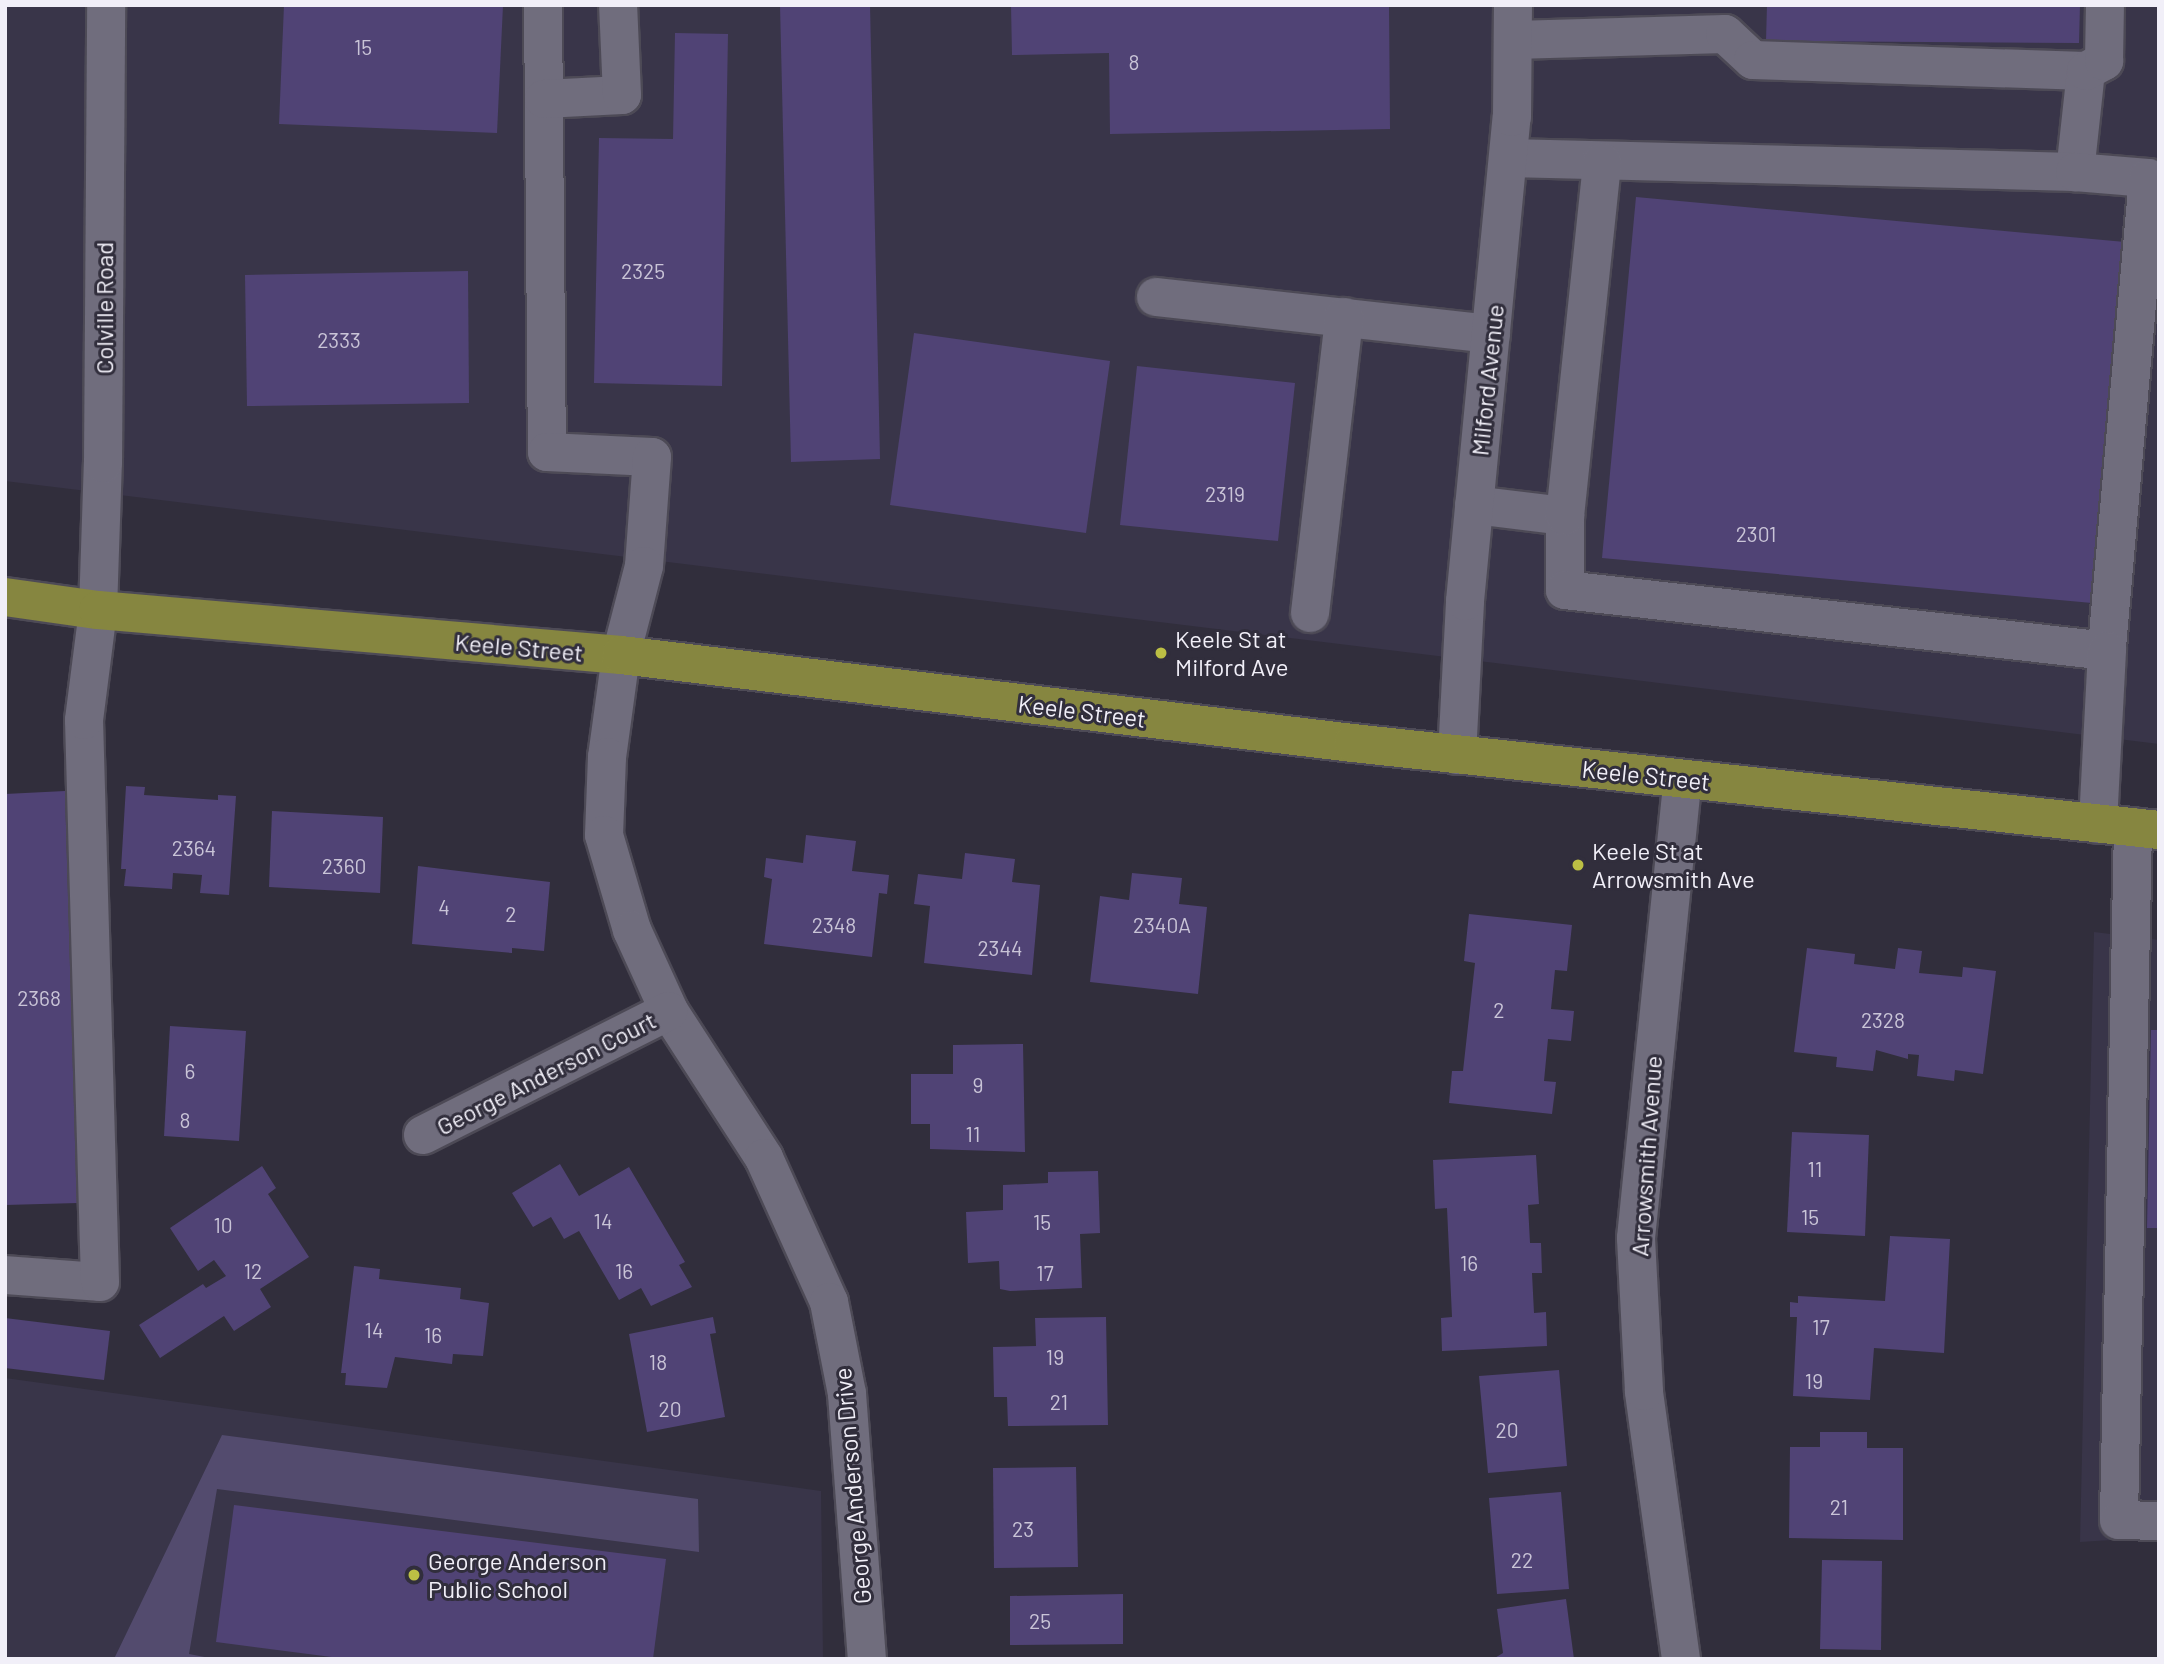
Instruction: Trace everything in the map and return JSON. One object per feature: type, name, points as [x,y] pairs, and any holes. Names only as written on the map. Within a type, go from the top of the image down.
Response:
[{"type":"main road","name":"Keele Street","points":[[5,597],[98,610],[621,655],[1457,755],[2130,827]]},
{"type":"street","name":"Colville Road","points":[[5,1275],[100,1282],[84,720],[98,610],[106,5]]},
{"type":"street","points":[[543,5],[544,99],[622,95],[618,5]]},
{"type":"street","points":[[1514,23],[1725,34],[1753,60],[2086,71],[2104,61],[2105,5]]},
{"type":"street","name":"Milford Avenue","points":[[1457,755],[1474,505],[1508,159],[1514,23]]},
{"type":"street","points":[[2075,172],[2086,71]]},
{"type":"street","name":"George Anderson Drive","points":[[544,99],[547,452],[652,457],[644,566],[621,655],[607,757],[604,835],[632,930],[669,1011],[764,1158],[829,1302],[847,1394],[867,1659]]},
{"type":"street","points":[[1508,159],[2075,172],[2148,178],[2107,651],[2130,827],[2144,983],[2119,1520],[2159,1521]]},
{"type":"street","points":[[1602,162],[1565,516],[1565,590],[2107,651]]},
{"type":"street","points":[[1156,297],[1491,334]]},
{"type":"street","points":[[1310,613],[1344,317]]},
{"type":"street","points":[[1474,505],[1565,516]]},
{"type":"street","name":"Arrowsmith Avenue","points":[[1681,1659],[1644,1391],[1636,1238],[1683,779]]},
{"type":"street","name":"George Anderson Court","points":[[423,1135],[669,1011]]},
{"type":"shaded area","points":[[5,5],[2159,5],[2159,744],[5,481]]},
{"type":"shaded area","points":[[2094,932],[2159,940],[2159,1537],[2080,1542]]},
{"type":"shaded area","name":"George Anderson Public School","points":[[5,1378],[821,1491],[823,1659],[5,1659]]},
{"type":"shaded area","points":[[222,1435],[698,1499],[699,1552],[217,1489],[189,1654],[215,1659],[114,1659]]},
{"type":"building","points":[[284,5],[503,5],[497,133],[279,124]]},
{"type":"building","points":[[780,5],[870,5],[880,459],[791,462]]},
{"type":"building","points":[[1011,5],[1389,5],[1390,129],[1110,134],[1109,53],[1012,55]]},
{"type":"building","points":[[1767,5],[2080,5],[2079,43],[1766,41]]},
{"type":"building","points":[[675,33],[728,34],[722,386],[594,383],[599,138],[673,139]]},
{"type":"building","points":[[1636,197],[2125,242],[2092,603],[1602,558]]},
{"type":"building","points":[[468,271],[469,403],[247,406],[245,275]]},
{"type":"building","points":[[914,333],[1110,361],[1086,533],[890,505]]},
{"type":"building","points":[[1137,366],[1295,383],[1278,541],[1120,525]]},
{"type":"building","points":[[126,786],[145,787],[144,795],[218,800],[218,795],[236,796],[229,895],[200,893],[202,875],[173,873],[172,889],[124,886],[126,869],[121,869]]},
{"type":"building","points":[[65,791],[78,1203],[5,1205],[5,794]]},
{"type":"building","points":[[272,811],[383,817],[380,893],[269,887]]},
{"type":"building","points":[[806,835],[856,841],[852,871],[889,875],[887,894],[879,893],[872,957],[764,944],[772,879],[764,877],[766,858],[803,863]]},
{"type":"building","points":[[965,853],[1015,859],[1012,882],[1040,885],[1032,975],[924,963],[930,906],[914,904],[918,874],[962,879]]},
{"type":"building","points":[[418,866],[550,882],[544,951],[512,948],[512,953],[412,944]]},
{"type":"building","points":[[1132,873],[1182,878],[1179,904],[1207,907],[1198,994],[1090,982],[1100,896],[1129,900]]},
{"type":"building","points":[[1469,914],[1572,925],[1567,971],[1555,970],[1551,1009],[1574,1011],[1571,1041],[1548,1039],[1544,1081],[1556,1082],[1552,1114],[1449,1103],[1452,1071],[1463,1071],[1475,963],[1464,961]]},
{"type":"building","points":[[1807,948],[1855,954],[1854,964],[1895,969],[1898,948],[1922,951],[1919,973],[1962,977],[1963,967],[1996,971],[1983,1074],[1955,1070],[1954,1081],[1917,1076],[1919,1055],[1908,1054],[1908,1059],[1876,1050],[1873,1071],[1836,1067],[1837,1057],[1794,1052]]},
{"type":"building","points":[[170,1026],[246,1031],[239,1141],[164,1136]]},
{"type":"building","points":[[2151,1030],[2159,1030],[2159,1228],[2147,1228]]},
{"type":"building","points":[[1023,1044],[1025,1152],[930,1149],[930,1124],[911,1124],[911,1074],[953,1074],[953,1045]]},
{"type":"building","points":[[1792,1132],[1869,1135],[1865,1236],[1787,1232]]},
{"type":"building","points":[[1536,1155],[1539,1204],[1528,1205],[1530,1243],[1541,1243],[1542,1273],[1532,1273],[1534,1313],[1546,1312],[1547,1346],[1442,1351],[1441,1318],[1452,1317],[1447,1208],[1435,1209],[1433,1160]]},
{"type":"building","points":[[560,1164],[579,1196],[629,1167],[685,1262],[679,1265],[692,1287],[651,1306],[641,1288],[619,1300],[579,1231],[564,1239],[551,1217],[533,1227],[512,1193]]},
{"type":"building","points":[[262,1166],[276,1188],[268,1194],[309,1257],[260,1289],[271,1307],[234,1331],[224,1316],[160,1358],[139,1325],[203,1284],[206,1288],[226,1276],[214,1260],[198,1271],[170,1228]]},
{"type":"building","points":[[1098,1171],[1100,1233],[1080,1234],[1082,1288],[1010,1291],[1000,1289],[999,1261],[968,1263],[966,1212],[1003,1210],[1003,1185],[1048,1183],[1048,1172]]},
{"type":"building","points":[[1890,1236],[1950,1239],[1944,1353],[1874,1348],[1870,1400],[1793,1396],[1797,1317],[1790,1317],[1790,1302],[1798,1303],[1798,1296],[1885,1301]]},
{"type":"building","points":[[354,1266],[380,1269],[379,1279],[461,1288],[460,1299],[489,1303],[483,1356],[453,1354],[452,1364],[395,1357],[387,1388],[345,1385],[346,1373],[341,1373]]},
{"type":"building","points":[[713,1317],[716,1333],[710,1334],[725,1417],[647,1432],[629,1334]]},
{"type":"building","points":[[1106,1317],[1108,1425],[1008,1426],[1007,1397],[994,1397],[993,1347],[1036,1346],[1035,1318]]},
{"type":"building","points":[[5,1318],[110,1331],[104,1380],[5,1368]]},
{"type":"building","points":[[1559,1370],[1567,1466],[1488,1473],[1479,1376]]},
{"type":"building","points":[[1820,1432],[1867,1432],[1867,1448],[1903,1448],[1903,1540],[1789,1538],[1790,1447],[1820,1447]]},
{"type":"building","points":[[1076,1467],[1078,1567],[994,1568],[993,1468]]},
{"type":"building","points":[[1561,1492],[1569,1589],[1497,1594],[1489,1498]]},
{"type":"building","points":[[234,1505],[666,1559],[653,1659],[347,1659],[216,1642]]},
{"type":"building","points":[[1822,1560],[1882,1561],[1881,1650],[1820,1649]]},
{"type":"building","points":[[1123,1594],[1123,1644],[1010,1645],[1010,1596]]},
{"type":"building","points":[[1566,1599],[1574,1659],[1493,1659],[1503,1653],[1497,1609]]},
{"type":"place","name":"Keele St at Milford Ave","points":[[1161,653]]},
{"type":"place","name":"Keele St at Arrowsmith Ave","points":[[1578,865]]},
{"type":"place","name":"George Anderson Public School","points":[[414,1575]]}]
